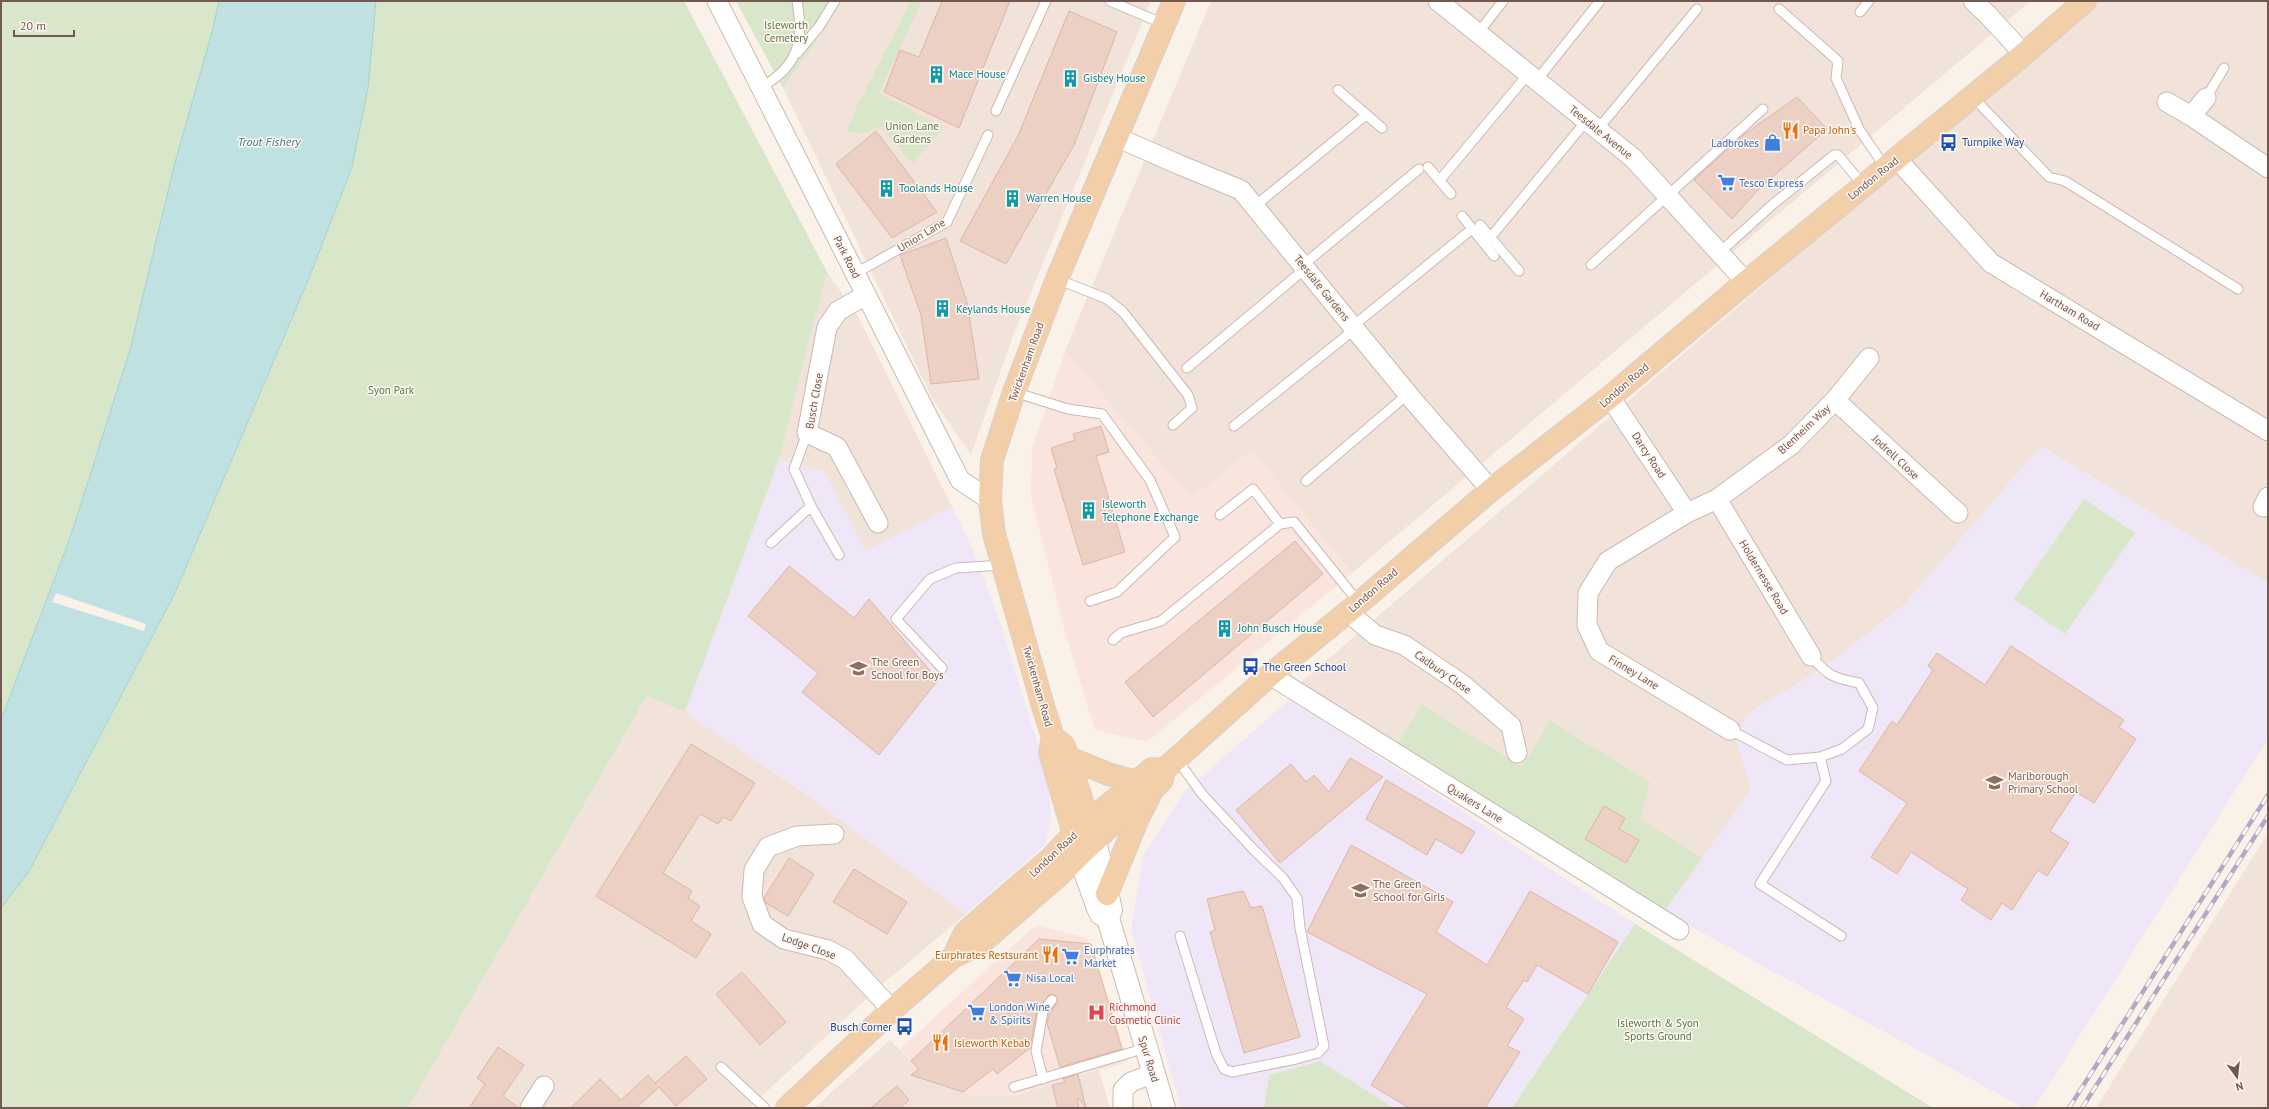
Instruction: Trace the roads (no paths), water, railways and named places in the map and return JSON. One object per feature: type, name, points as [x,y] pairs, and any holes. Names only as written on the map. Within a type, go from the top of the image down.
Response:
[{"type":"main road","name":"Twickenham Road","points":[[1084,838],[1050,752],[1053,737],[994,534],[990,500],[992,460],[1014,392],[1057,279],[1174,1]]},
{"type":"main road","name":"London Road","points":[[787,1108],[892,1010],[954,956],[979,945],[1084,838],[1144,786],[1162,780],[1171,764],[1270,675],[1354,607],[1491,490],[1610,397],[1746,282],[2085,1]]},
{"type":"main road","name":"Twickenham Road","points":[[1053,737],[1064,746],[1068,757],[1084,838]]},
{"type":"main road","points":[[1068,757],[1103,772],[1144,786],[1138,818],[1108,894]]},
{"type":"main road","name":"Spur Road","points":[[1084,838],[1108,894],[1111,910],[1108,918],[1164,1108]]},
{"type":"main road","name":"Spur Road","points":[[1084,838],[1098,908],[1101,914],[1108,918]]},
{"type":"street","name":"Park Road","points":[[717,1],[762,87],[960,480],[990,500]]},
{"type":"street","name":"Teesdale Avenue","points":[[1438,1],[1633,158],[1668,194],[1746,282]]},
{"type":"street","points":[[1973,1],[2023,53]]},
{"type":"street","points":[[2191,116],[2206,98]]},
{"type":"street","points":[[2167,102],[2191,116],[2268,168]]},
{"type":"street","name":"Teesdale Gardens","points":[[1116,136],[1180,166],[1241,190],[1305,266],[1408,394],[1491,490]]},
{"type":"street","name":"Hartham Road","points":[[1891,163],[1991,263],[2268,431]]},
{"type":"street","name":"Busch Close","points":[[866,295],[838,311],[827,327],[807,433],[837,446],[878,523]]},
{"type":"street","name":"Blenheim Way","points":[[1687,513],[1717,499],[1791,445],[1834,400],[1868,358]]},
{"type":"street","name":"Darcy Road","points":[[1610,397],[1687,513]]},
{"type":"street","name":"Jodrell Close","points":[[1834,400],[1958,513]]},
{"type":"street","name":"Holdernesse Road","points":[[1717,499],[1811,656]]},
{"type":"street","name":"Finney Lane","points":[[1687,513],[1608,561],[1588,593],[1587,625],[1599,651],[1730,730]]},
{"type":"street","name":"Cadbury Close","points":[[1354,607],[1375,635],[1404,645],[1462,684],[1511,726],[1517,753]]},
{"type":"street","name":"Quakers Lane","points":[[1270,675],[1680,930]]},
{"type":"street","name":"Lodge Close","points":[[834,834],[798,836],[768,847],[754,870],[752,897],[762,924],[784,939],[828,950],[845,959],[892,1010]]},
{"type":"street","points":[[1123,1108],[1123,1090],[1131,1082],[1154,1073]]},
{"type":"street","points":[[530,1108],[544,1086]]},
{"type":"lane","points":[[796,54],[802,26],[798,1]]},
{"type":"lane","points":[[762,87],[779,77],[819,27],[835,1]]},
{"type":"lane","points":[[996,111],[1046,1]]},
{"type":"lane","points":[[1110,1],[1164,24]]},
{"type":"lane","points":[[1478,33],[1503,1]]},
{"type":"lane","points":[[1440,180],[1600,1]]},
{"type":"lane","points":[[1860,12],[1870,1]]},
{"type":"lane","points":[[1778,8],[1838,61],[1836,78],[1855,122],[1891,163]]},
{"type":"lane","points":[[1490,238],[1697,9]]},
{"type":"lane","points":[[2206,98],[2224,68]]},
{"type":"lane","points":[[1338,90],[1382,128]]},
{"type":"lane","points":[[1971,96],[2049,177],[2065,181],[2238,289]]},
{"type":"lane","points":[[1591,265],[1763,109]]},
{"type":"lane","points":[[1255,206],[1366,115]]},
{"type":"lane","name":"Union Lane","points":[[856,273],[947,222],[988,135]]},
{"type":"lane","points":[[1720,252],[1834,155],[1838,155],[1863,185]]},
{"type":"lane","points":[[1428,167],[1451,194]]},
{"type":"lane","points":[[1187,368],[1419,169]]},
{"type":"lane","points":[[1462,216],[1490,238],[1519,271]]},
{"type":"lane","points":[[1476,227],[1494,256]]},
{"type":"lane","points":[[1234,426],[1476,227]]},
{"type":"lane","points":[[1057,279],[1107,299],[1123,312],[1169,368],[1188,395],[1192,408],[1173,425]]},
{"type":"lane","points":[[1014,392],[1068,409],[1102,414],[1150,480],[1175,537],[1117,592],[1090,601]]},
{"type":"lane","points":[[1306,480],[1408,394]]},
{"type":"lane","points":[[807,433],[794,469],[811,506],[839,555]]},
{"type":"lane","points":[[1220,514],[1253,489],[1280,524]]},
{"type":"lane","points":[[770,543],[811,506]]},
{"type":"lane","points":[[1113,640],[1121,633],[1161,621],[1280,524],[1294,522],[1354,607]]},
{"type":"lane","points":[[942,668],[896,619],[930,579],[956,568],[1003,565]]},
{"type":"lane","points":[[1730,730],[1787,760],[1820,757],[1842,749],[1868,729],[1874,708],[1858,683],[1835,678],[1822,669],[1811,656]]},
{"type":"lane","points":[[1820,757],[1826,781],[1760,884],[1842,936]]},
{"type":"lane","points":[[1171,764],[1202,794],[1252,849],[1283,878],[1297,898],[1300,928],[1324,1046],[1318,1052],[1296,1059],[1232,1072],[1224,1069],[1216,1053],[1180,936]]},
{"type":"lane","points":[[1043,1078],[1036,1051],[1043,1011],[1052,1000]]},
{"type":"lane","points":[[1014,1087],[1146,1048]]},
{"type":"lane","points":[[721,1067],[764,1108]]},
{"type":"water","name":"Trout Fishery","points":[[219,1],[376,1],[368,88],[352,167],[309,278],[175,593],[28,873],[1,908],[1,720],[70,538],[130,350],[174,166],[212,32]]},
{"type":"railway","points":[[2069,1108],[2268,795]]},
{"type":"railway","points":[[2082,1108],[2268,816]]},
{"type":"place","name":"Mace House","points":[[936,74]]},
{"type":"place","name":"Gisbey House","points":[[1070,78]]},
{"type":"place","name":"Papa John's","points":[[1790,130]]},
{"type":"place","name":"Turnpike Way","points":[[1949,142]]},
{"type":"place","name":"Ladbrokes","points":[[1772,143]]},
{"type":"place","name":"Tesco Express","points":[[1726,183]]},
{"type":"place","name":"Toolands House","points":[[886,188]]},
{"type":"place","name":"Warren House","points":[[1013,198]]},
{"type":"place","name":"Keylands House","points":[[943,309]]},
{"type":"place","name":"Isleworth Telephone Exchange","points":[[1089,510]]},
{"type":"place","name":"John Busch House","points":[[1225,628]]},
{"type":"place","name":"The Green School","points":[[1250,667]]},
{"type":"place","name":"The Green School for Boys","points":[[858,668]]},
{"type":"place","name":"Marlborough Primary School","points":[[1995,782]]},
{"type":"place","name":"The Green School for Girls","points":[[1360,890]]},
{"type":"place","name":"Eurphrates Restsurant","points":[[1051,955]]},
{"type":"place","name":"Eurphrates Market","points":[[1071,956]]},
{"type":"place","name":"Nisa Local","points":[[1013,978]]},
{"type":"place","name":"London Wine & Spirits","points":[[976,1013]]},
{"type":"place","name":"Richmond Cosmetic Clinic","points":[[1096,1013]]},
{"type":"place","name":"Busch Corner","points":[[905,1027]]},
{"type":"place","name":"Isleworth Kebab","points":[[941,1043]]},
{"type":"park label","name":"Isleworth Cemetery","points":[[786,31]]},
{"type":"park label","name":"Union Lane Gardens","points":[[912,132]]},
{"type":"park label","name":"Syon Park","points":[[391,390]]},
{"type":"park label","name":"Isleworth & Syon Sports Ground","points":[[1658,1029]]}]
